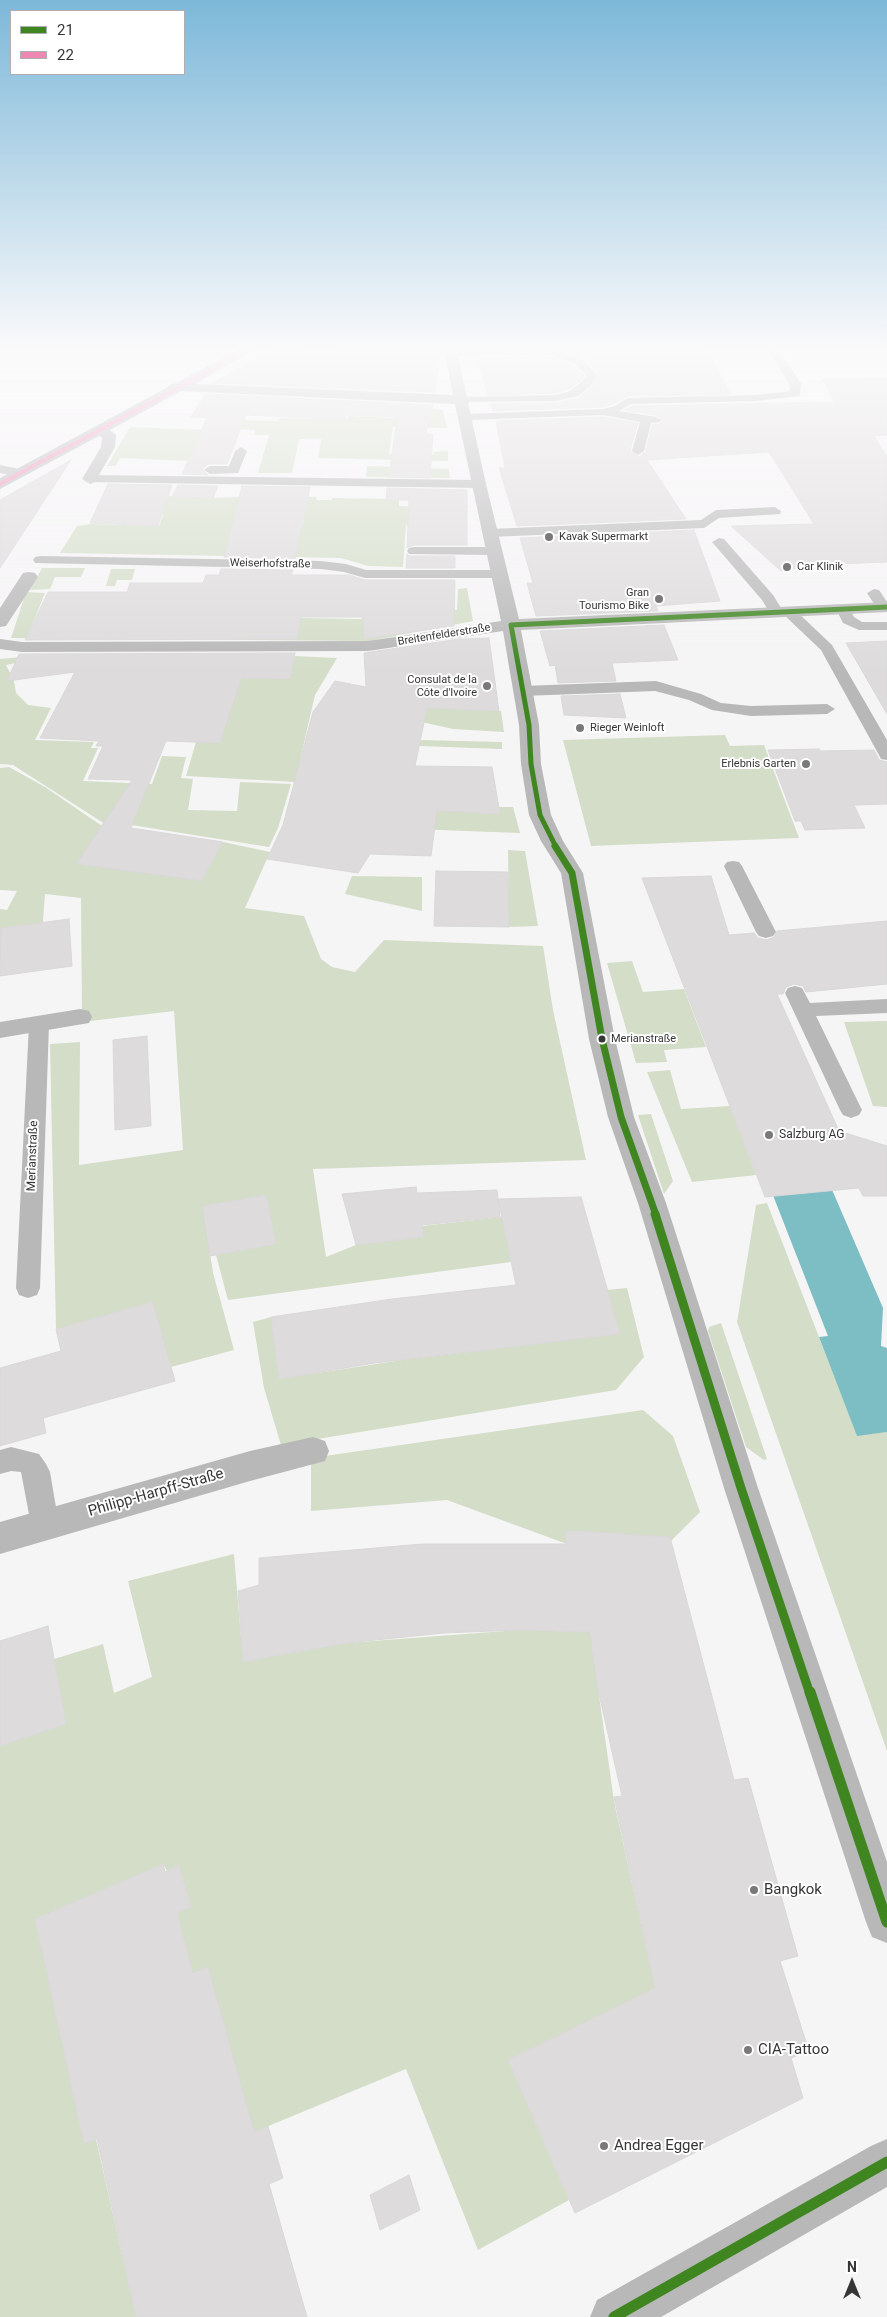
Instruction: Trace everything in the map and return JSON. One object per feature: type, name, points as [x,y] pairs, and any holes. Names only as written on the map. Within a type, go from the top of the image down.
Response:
[{"type":"street","points":[[0,484],[51,456]]},
{"type":"street","points":[[93,473],[103,456]]},
{"type":"street","points":[[473,456],[500,574],[523,691],[529,725],[528,736],[531,764],[540,815],[552,842],[572,873],[602,1039],[621,1118],[652,1203],[741,1488],[887,1922]]},
{"type":"street","points":[[0,622],[29,577]]},
{"type":"street","name":"Breitenfelderstraße","points":[[0,644],[22,647],[368,646],[510,625],[843,609],[881,602]]},
{"type":"street","points":[[0,1030],[80,1017]]},
{"type":"street","name":"Philipp-Harpff-Straße","points":[[0,1538],[250,1466],[313,1450]]},
{"type":"street","points":[[614,2317],[887,2162]]},
{"type":"lane","points":[[93,473],[234,470],[239,456]]},
{"type":"lane","points":[[0,469],[20,473]]},
{"type":"lane","points":[[93,473],[478,484]]},
{"type":"lane","points":[[490,533],[705,526],[716,514],[775,511]]},
{"type":"lane","points":[[719,542],[768,598],[827,648],[887,754]]},
{"type":"lane","points":[[414,551],[494,551]]},
{"type":"lane","name":"Weiserhofstraße","points":[[40,560],[321,565],[346,568],[365,574],[500,574]]},
{"type":"lane","points":[[843,609],[848,620],[858,626],[887,626]]},
{"type":"lane","points":[[523,691],[656,686],[695,697],[718,707],[751,711],[827,709]]},
{"type":"lane","points":[[732,866],[766,932]]},
{"type":"lane","points":[[851,1110],[799,1002],[887,1006]]},
{"type":"lane","name":"Merianstraße","points":[[28,1288],[38,1024]]},
{"type":"lane","points":[[0,1462],[11,1459],[29,1462],[36,1472],[45,1525]]},
{"type":"green space","points":[[113,456],[191,456],[190,461],[120,458],[116,466],[107,466]]},
{"type":"green space","points":[[263,456],[295,456],[292,473],[258,473]]},
{"type":"green space","points":[[318,456],[448,456],[448,461],[318,458]]},
{"type":"green space","points":[[367,466],[449,469],[450,478],[366,477]]},
{"type":"green space","points":[[165,496],[246,497],[240,517],[234,517],[232,526],[291,528],[302,528],[304,518],[300,517],[304,497],[316,497],[317,500],[332,500],[332,498],[399,499],[399,506],[426,507],[425,525],[406,525],[403,567],[368,566],[341,558],[60,553],[77,526],[91,524],[159,526],[163,515],[159,515]]},
{"type":"green space","points":[[42,568],[85,568],[81,577],[55,577],[50,589],[30,590]]},
{"type":"green space","points":[[111,569],[135,569],[132,580],[117,580],[115,586],[106,586]]},
{"type":"green space","points":[[467,588],[473,621],[370,641],[11,638],[26,592],[45,593],[32,625],[118,626],[304,604],[302,618],[362,619],[364,609],[457,610],[458,589]]},
{"type":"green space","points":[[32,656],[31,660],[6,665],[14,681],[16,693],[28,705],[51,708],[35,740],[94,742],[91,748],[98,748],[83,781],[152,784],[162,756],[186,757],[181,778],[193,779],[188,810],[237,811],[240,782],[291,784],[278,828],[269,847],[125,824],[105,824],[13,765],[0,764],[0,659]]},
{"type":"green space","points":[[294,656],[337,658],[315,695],[295,782],[186,776],[196,742],[220,743],[234,678],[290,679]]},
{"type":"green space","points":[[407,707],[501,711],[504,732],[453,729],[417,721]]},
{"type":"green space","points":[[725,735],[730,746],[764,745],[799,838],[591,846],[563,740]]},
{"type":"green space","points":[[421,740],[502,742],[502,749],[419,746]]},
{"type":"green space","points":[[9,767],[45,787],[102,826],[201,881],[223,842],[270,852],[245,908],[304,916],[321,959],[332,967],[355,972],[384,940],[543,946],[553,1010],[586,1160],[313,1169],[326,1257],[356,1245],[424,1237],[422,1226],[502,1217],[511,1262],[228,1300],[216,1255],[276,1244],[266,1195],[203,1206],[213,1273],[234,1350],[171,1367],[152,1302],[56,1329],[50,1044],[80,1042],[79,1165],[183,1150],[174,1011],[82,1022],[81,898],[45,894],[42,933],[1,939],[0,959],[0,909],[7,910],[17,891],[0,890],[0,768]]},
{"type":"green space","points":[[372,771],[479,808],[480,813],[500,814],[499,807],[513,807],[520,833],[357,827]]},
{"type":"green space","points":[[508,850],[525,851],[538,926],[509,927]]},
{"type":"green space","points":[[352,876],[422,877],[422,911],[345,894]]},
{"type":"green space","points":[[632,961],[643,992],[684,989],[706,1047],[664,1050],[667,1062],[636,1063],[607,963]]},
{"type":"green space","points":[[887,1021],[887,1107],[873,1106],[844,1022]]},
{"type":"green space","points":[[670,1070],[681,1109],[730,1106],[756,1175],[692,1182],[647,1072]]},
{"type":"green space","points":[[651,1114],[673,1181],[664,1194],[638,1115]]},
{"type":"green space","points":[[767,1203],[857,1435],[887,1432],[887,1751],[737,1322],[756,1205]]},
{"type":"green space","points":[[627,1288],[644,1357],[616,1390],[281,1445],[264,1388],[253,1322],[271,1317],[279,1379],[402,1360],[619,1334],[607,1290]]},
{"type":"green space","points":[[721,1323],[767,1459],[764,1460],[746,1447],[708,1331],[709,1327]]},
{"type":"green space","points":[[643,1410],[673,1436],[700,1512],[671,1541],[565,1531],[567,1544],[447,1500],[311,1511],[311,1458]]},
{"type":"green space","points":[[234,1554],[243,1662],[346,1643],[518,1630],[590,1632],[614,1801],[655,1988],[508,2060],[569,2200],[478,2250],[406,2069],[254,2132],[208,1969],[193,1973],[177,1913],[191,1907],[179,1865],[167,1871],[163,1864],[35,1919],[84,2144],[96,2139],[136,2317],[0,2317],[0,1746],[66,1724],[54,1659],[103,1644],[114,1693],[152,1677],[128,1581]]},
{"type":"water","points":[[808,1134],[883,1308],[881,1346],[887,1348],[887,1432],[857,1436],[819,1337],[828,1336],[751,1139]]},
{"type":"building","points":[[190,456],[230,456],[227,464],[209,464],[202,469],[208,475],[182,474]]},
{"type":"building","points":[[392,456],[431,456],[430,478],[389,477]]},
{"type":"building","points":[[503,456],[706,456],[647,460],[686,519],[517,526],[499,468],[505,468]]},
{"type":"building","points":[[772,456],[886,456],[887,562],[837,564],[834,562],[781,571],[731,526],[814,524]]},
{"type":"building","points":[[71,460],[0,568],[0,500]]},
{"type":"building","points":[[108,484],[172,485],[158,526],[90,523]]},
{"type":"building","points":[[178,485],[218,486],[213,498],[172,497]]},
{"type":"building","points":[[242,486],[310,487],[295,559],[224,557]]},
{"type":"building","points":[[387,488],[467,490],[467,545],[414,545],[407,548],[409,500],[386,500]]},
{"type":"building","points":[[694,530],[720,601],[656,606],[658,611],[536,616],[527,583],[533,583],[520,538]]},
{"type":"building","points":[[407,554],[409,556],[455,556],[455,568],[406,568]]},
{"type":"building","points":[[221,569],[293,570],[291,575],[349,575],[365,580],[455,580],[454,626],[364,639],[363,617],[301,617],[297,639],[25,640],[48,592],[127,592],[130,583],[203,583],[206,575],[219,575]]},
{"type":"building","points":[[664,625],[678,660],[612,663],[616,681],[558,683],[555,665],[550,666],[540,631]]},
{"type":"building","points":[[489,638],[499,711],[427,708],[415,766],[492,767],[500,814],[437,811],[431,856],[370,854],[358,873],[267,859],[283,825],[313,712],[335,681],[366,687],[364,653],[459,639]]},
{"type":"building","points":[[887,641],[887,714],[846,643]]},
{"type":"building","points":[[295,653],[290,679],[242,678],[220,743],[166,741],[131,828],[223,842],[201,881],[76,864],[132,780],[88,779],[103,746],[96,746],[99,741],[40,738],[75,672],[7,681],[19,654]]},
{"type":"building","points":[[620,694],[626,718],[564,715],[561,696]]},
{"type":"building","points":[[819,749],[820,751],[874,750],[879,760],[887,762],[887,804],[854,805],[865,828],[805,830],[801,821],[795,821],[768,750]]},
{"type":"building","points":[[436,871],[508,872],[509,927],[434,926]]},
{"type":"building","name":"Salzburg AG","points":[[711,876],[729,935],[754,933],[758,938],[767,940],[774,937],[777,931],[887,921],[887,984],[806,992],[803,986],[794,984],[786,987],[783,994],[777,994],[839,1131],[887,1146],[887,1196],[863,1196],[859,1188],[765,1197],[642,878]]},
{"type":"building","points":[[69,919],[72,966],[0,976],[1,928]]},
{"type":"building","points":[[147,1036],[151,1126],[115,1130],[113,1040]]},
{"type":"building","points":[[416,1187],[417,1193],[497,1190],[500,1217],[422,1225],[424,1237],[356,1245],[342,1194]]},
{"type":"building","points":[[266,1195],[276,1244],[210,1256],[202,1206]]},
{"type":"building","points":[[581,1197],[620,1334],[375,1363],[279,1379],[271,1317],[392,1299],[516,1285],[498,1199]]},
{"type":"building","points":[[153,1302],[175,1381],[43,1418],[46,1433],[0,1446],[0,1368],[61,1351],[56,1329]]},
{"type":"building","points":[[565,1531],[670,1537],[734,1780],[748,1778],[798,1956],[780,1961],[809,2051],[791,2058],[803,2098],[575,2213],[508,2060],[655,1988],[614,1797],[622,1796],[597,1685],[590,1632],[518,1630],[444,1633],[346,1643],[243,1662],[238,1591],[259,1585],[259,1558],[422,1544],[567,1544]]},
{"type":"building","points":[[48,1626],[66,1724],[0,1746],[0,1641]]},
{"type":"building","points":[[163,1864],[165,1872],[179,1865],[191,1907],[177,1913],[193,1973],[208,1966],[254,2132],[268,2126],[283,2178],[269,2184],[307,2317],[136,2317],[97,2139],[84,2144],[35,1919]]},
{"type":"building","points":[[409,2175],[420,2210],[380,2230],[370,2195]]},
{"type":"transit line","name":"22","points":[[0,484],[51,456]]},
{"type":"transit line","name":"21","points":[[511,625],[887,607]]},
{"type":"transit line","name":"21","points":[[511,625],[529,725],[531,764],[540,815],[552,841],[572,873],[602,1039],[621,1117],[652,1203],[741,1488],[887,1922]]},
{"type":"transit line","name":"21","points":[[614,2317],[887,2162]]},
{"type":"place","name":"Kavak Supermarkt","points":[[549,537]]},
{"type":"place","name":"Car Klinik","points":[[787,567]]},
{"type":"place","name":"Gran Tourismo Bike","points":[[659,599]]},
{"type":"place","name":"Consulat de la Côte d'Ivoire","points":[[487,686]]},
{"type":"place","name":"Rieger Weinloft","points":[[580,728]]},
{"type":"place","name":"Erlebnis Garten","points":[[806,764]]},
{"type":"place","name":"Merianstraße","points":[[602,1039]]},
{"type":"place","name":"Salzburg AG","points":[[769,1135]]},
{"type":"place","name":"Bangkok","points":[[754,1890]]},
{"type":"place","name":"CIA-Tattoo","points":[[748,2050]]},
{"type":"place","name":"Andrea Egger","points":[[604,2146]]}]
